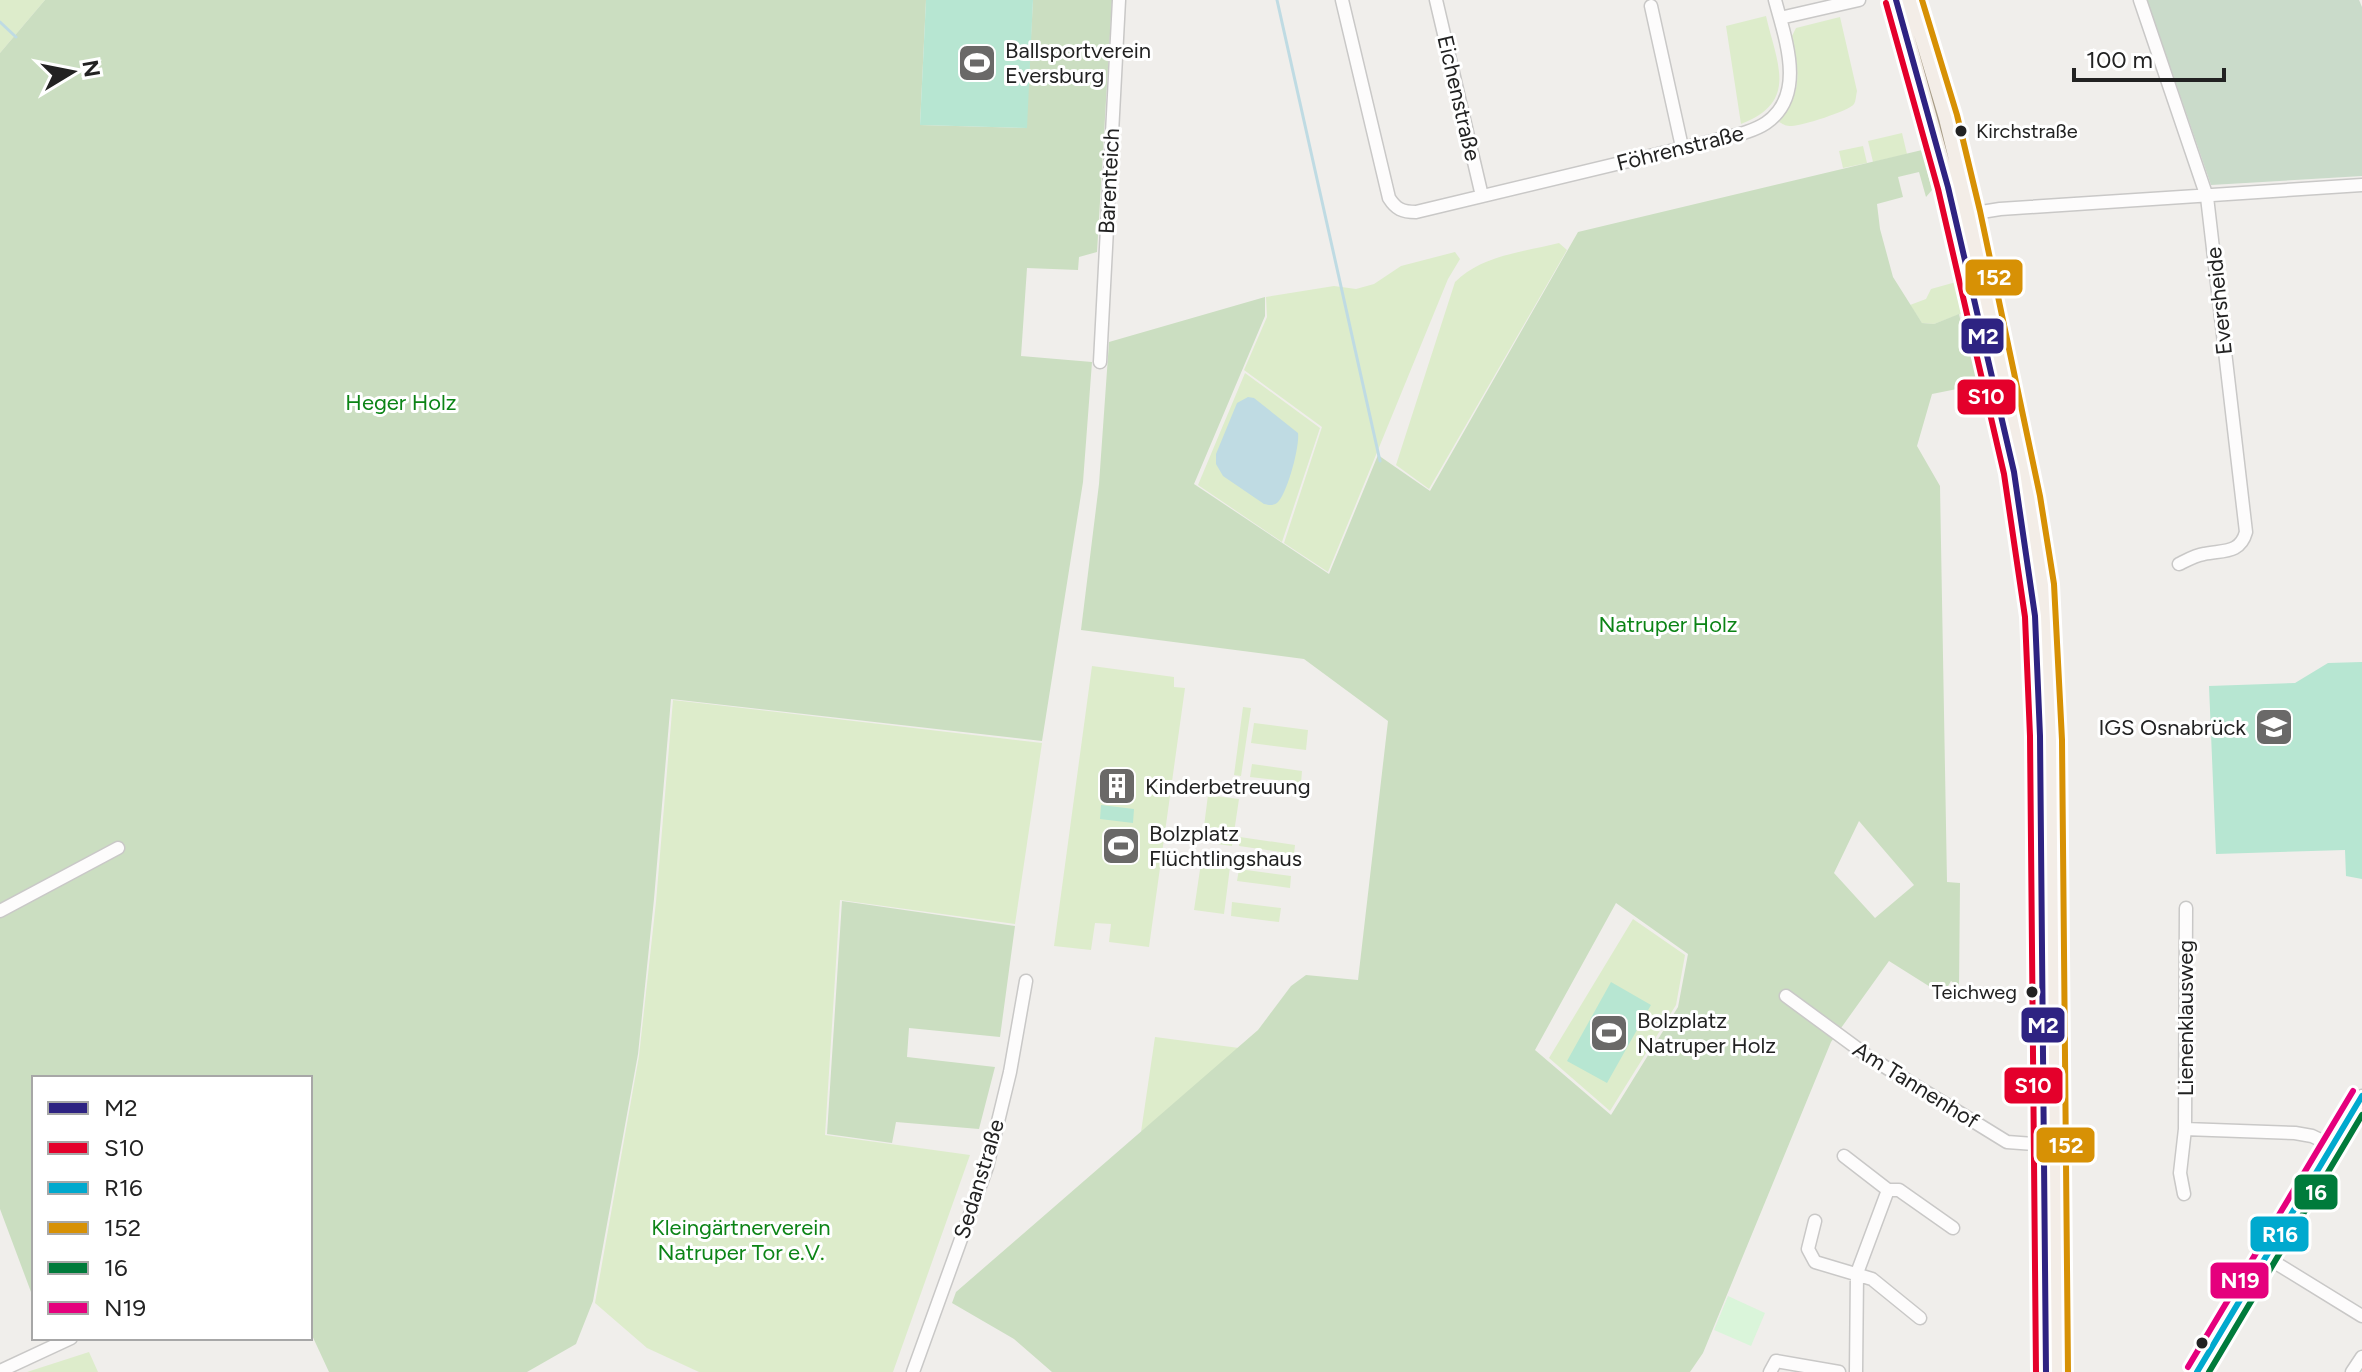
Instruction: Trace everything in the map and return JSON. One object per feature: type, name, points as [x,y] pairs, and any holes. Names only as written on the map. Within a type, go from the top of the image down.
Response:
[{"type":"main road","points":[[1896,0],[1962,215]]},
{"type":"main road","points":[[1912,0],[1947,118],[1962,215],[2014,472],[2035,616],[2058,1372]]},
{"type":"main road","points":[[2046,1372],[2050,1145]]},
{"type":"street","name":"Barenteich","points":[[1100,362],[1119,0]]},
{"type":"street","name":"Föhrenstraße","points":[[1342,0],[1389,198],[1395,208],[1404,212],[1416,212],[1753,129],[1774,115],[1787,92],[1791,77],[1775,0]]},
{"type":"street","name":"Eichenstraße","points":[[1436,0],[1482,196]]},
{"type":"street","points":[[1780,18],[1859,0]]},
{"type":"street","name":"Eversheide","points":[[2140,0],[2207,197],[2246,532],[2235,549],[2202,554],[2179,564]]},
{"type":"street","points":[[1651,6],[1682,147]]},
{"type":"street","points":[[1962,215],[2000,209],[2362,185]]},
{"type":"street","points":[[0,911],[118,848]]},
{"type":"street","name":"Lienenklausweg","points":[[2184,1194],[2180,1173],[2185,1129],[2186,908]]},
{"type":"street","name":"Sedanstraße","points":[[913,1372],[987,1167],[1010,1072],[1026,981]]},
{"type":"street","name":"Am Tannenhof","points":[[1786,996],[1869,1057],[2007,1142],[2050,1145]]},
{"type":"street","points":[[2197,1372],[2362,1096]]},
{"type":"street","points":[[2185,1129],[2295,1133],[2312,1136],[2333,1146]]},
{"type":"street","points":[[1844,1156],[1888,1190],[1899,1190],[1953,1228]]},
{"type":"street","points":[[1856,1372],[1857,1273],[1888,1190]]},
{"type":"street","points":[[1815,1221],[1808,1249],[1815,1262],[1872,1279],[1920,1318]]},
{"type":"street","points":[[2266,1257],[2362,1316]]},
{"type":"street","points":[[1,1370],[67,1340]]},
{"type":"street","points":[[2352,1372],[2362,1357]]},
{"type":"street","points":[[1770,1372],[1776,1361],[1839,1372]]},
{"type":"green space","points":[[0,0],[45,0],[0,53]]},
{"type":"green space","name":"Heger Holz","points":[[45,0],[926,0],[920,125],[1026,128],[1033,0],[1112,0],[1097,252],[1079,257],[1078,270],[1027,268],[1021,356],[1092,362],[1083,482],[1042,741],[671,699],[638,1054],[593,1301],[576,1344],[527,1372],[329,1372],[312,1335],[312,1076],[32,1076],[32,1295],[0,1209],[0,53]]},
{"type":"green space","name":"Ballsportverein Eversburg","points":[[926,0],[1033,0],[1027,128],[920,125]]},
{"type":"green space","points":[[2147,0],[2359,0],[2362,7],[2362,176],[2211,185]]},
{"type":"green space","points":[[1766,16],[1778,65],[1777,93],[1771,105],[1741,124],[1726,26]]},
{"type":"green space","points":[[1840,17],[1857,91],[1854,104],[1805,124],[1790,126],[1779,122],[1796,91],[1797,71],[1792,36],[1796,28]]},
{"type":"green space","points":[[1902,133],[1907,154],[1873,162],[1868,141]]},
{"type":"green space","points":[[1863,146],[1867,163],[1843,168],[1839,151]]},
{"type":"green space","name":"Natruper Holz","points":[[1922,150],[1932,190],[1926,197],[1919,172],[1898,177],[1903,197],[1877,204],[1880,229],[1893,277],[1922,323],[1934,324],[1959,314],[1961,323],[1965,323],[1982,384],[1932,394],[1917,446],[1940,486],[1947,882],[1960,883],[1959,987],[1951,981],[1943,995],[1889,961],[1831,1042],[1703,1353],[1690,1372],[1052,1372],[1014,1339],[952,1303],[956,1292],[1258,1030],[1291,986],[1306,975],[1358,980],[1388,721],[1304,659],[1081,630],[1099,484],[1109,342],[1265,297],[1265,316],[1194,484],[1329,574],[1378,455],[1430,491],[1578,232]],"holes":[[[1859,821],[1914,885],[1875,918],[1834,873]],[[1616,903],[1688,954],[1678,1007],[1611,1115],[1535,1050]]]},
{"type":"green space","points":[[1559,243],[1567,250],[1429,489],[1396,465],[1455,282],[1491,260]]},
{"type":"green space","points":[[1455,252],[1460,259],[1448,279],[1328,572],[1284,543],[1322,427],[1244,370],[1267,317],[1266,297],[1334,286],[1356,289],[1374,284],[1401,266]]},
{"type":"green space","points":[[1956,282],[1963,313],[1934,324],[1922,323],[1910,305],[1926,299],[1931,289]]},
{"type":"green space","points":[[1245,373],[1320,428],[1282,542],[1198,485]]},
{"type":"green space","points":[[2362,662],[2362,879],[2346,876],[2345,850],[2216,854],[2209,686],[2295,683],[2328,663]]},
{"type":"green space","points":[[1092,666],[1174,677],[1174,687],[1185,688],[1149,947],[1109,942],[1111,924],[1095,923],[1091,950],[1054,946]]},
{"type":"green space","name":"Kleingärtnerverein Natruper Tor e.V.","points":[[673,700],[1042,743],[1015,924],[840,900],[825,1135],[970,1155],[893,1372],[699,1372],[647,1348],[595,1303],[639,1056]]},
{"type":"green space","points":[[1243,707],[1251,708],[1241,776],[1234,775]]},
{"type":"green space","points":[[1254,723],[1308,730],[1306,750],[1251,743]]},
{"type":"green space","points":[[1252,764],[1302,771],[1301,783],[1250,777]]},
{"type":"green space","points":[[1208,795],[1239,799],[1232,846],[1202,842]]},
{"type":"green space","points":[[1101,805],[1134,809],[1133,823],[1100,819]]},
{"type":"green space","name":"Bolzplatz Flüchtlingshaus","points":[[1107,835],[1138,838],[1135,857],[1105,853]]},
{"type":"green space","points":[[1240,837],[1295,845],[1294,854],[1239,846]]},
{"type":"green space","points":[[1201,863],[1230,867],[1224,914],[1194,910]]},
{"type":"green space","points":[[1239,869],[1291,876],[1290,888],[1237,881]]},
{"type":"green space","points":[[842,901],[1015,926],[1000,1037],[909,1028],[907,1057],[995,1067],[979,1129],[896,1122],[892,1143],[827,1134]]},
{"type":"green space","points":[[1232,902],[1281,908],[1279,922],[1231,916]]},
{"type":"green space","points":[[1633,919],[1685,955],[1676,1005],[1610,1111],[1549,1058]]},
{"type":"green space","name":"Bolzplatz Natruper Holz","points":[[1611,982],[1651,1005],[1607,1083],[1567,1061]]},
{"type":"green space","points":[[1155,1037],[1239,1048],[1141,1132]]},
{"type":"green space","points":[[1728,1296],[1765,1313],[1751,1346],[1714,1330]]},
{"type":"green space","points":[[89,1352],[98,1372],[27,1372]]},
{"type":"water","points":[[1248,397],[1254,398],[1298,433],[1289,481],[1274,505],[1264,504],[1223,476],[1216,464],[1216,454],[1237,403]]},
{"type":"waterway","points":[[1277,0],[1380,461]]},
{"type":"waterway","points":[[0,22],[16,37]]},
{"type":"transit line","name":"M2","points":[[1896,0],[1948,187],[2014,472],[2035,616],[2040,736],[2046,1372]]},
{"type":"transit line","name":"152","points":[[1922,0],[1957,115],[1980,211],[2040,496],[2054,584],[2062,740],[2068,1372]]},
{"type":"transit line","name":"S10","points":[[1886,3],[1938,189],[2004,474],[2025,617],[2030,736],[2036,1372]]},
{"type":"transit line","name":"N19","points":[[2188,1367],[2353,1091]]},
{"type":"transit line","name":"R16","points":[[2197,1372],[2362,1096]]},
{"type":"transit line","name":"16","points":[[2209,1372],[2362,1115]]},
{"type":"place","name":"Ballsportverein Eversburg","points":[[977,63]]},
{"type":"place","name":"Kirchstraße","points":[[1961,131]]},
{"type":"place","name":"IGS Osnabrück","points":[[2274,727]]},
{"type":"place","name":"Kinderbetreuung","points":[[1117,786]]},
{"type":"place","name":"Bolzplatz Flüchtlingshaus","points":[[1121,846]]},
{"type":"place","name":"Teichweg","points":[[2032,992]]},
{"type":"place","name":"Bolzplatz Natruper Holz","points":[[1609,1033]]}]
